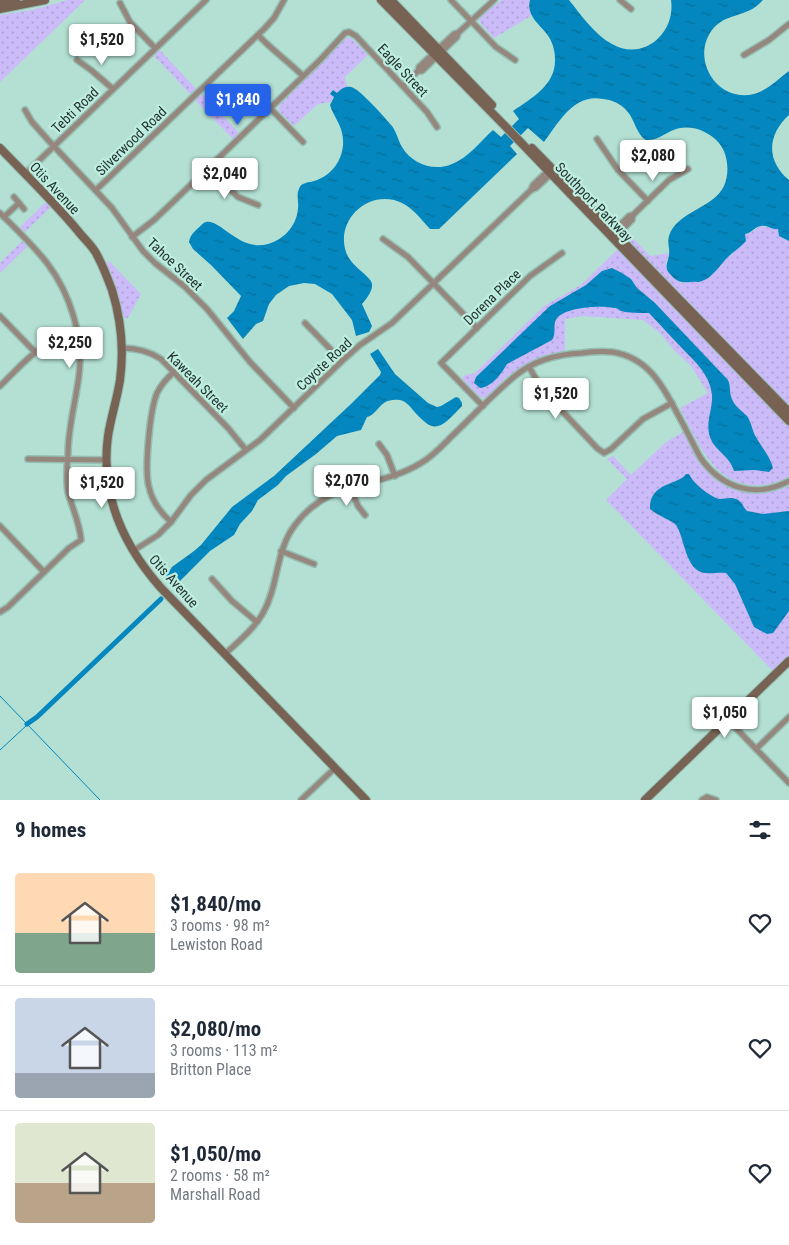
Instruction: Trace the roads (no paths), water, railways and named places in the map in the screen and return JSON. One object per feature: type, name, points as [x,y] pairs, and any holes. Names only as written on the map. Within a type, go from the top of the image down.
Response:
[{"type":"street","points":[[0,3],[16,0]]},
{"type":"street","points":[[0,9],[45,0]]},
{"type":"street","name":"Silverwood Road","points":[[96,190],[258,35],[274,18],[284,0]]},
{"type":"street","name":"Southport Parkway","points":[[381,0],[437,52]]},
{"type":"street","name":"Southport Parkway","points":[[391,0],[437,52],[551,171],[789,412]]},
{"type":"street","points":[[451,0],[496,47],[516,60]]},
{"type":"street","points":[[403,86],[418,71],[419,67],[457,37],[458,33],[494,0]]},
{"type":"street","points":[[620,0],[631,9]]},
{"type":"street","name":"Tebti Road","points":[[25,174],[203,1]]},
{"type":"street","points":[[120,3],[130,22],[155,48]]},
{"type":"street","points":[[744,54],[769,40],[789,24]]},
{"type":"street","name":"Eagle Street","points":[[304,76],[342,35],[349,32],[356,36],[403,86],[427,112],[437,127]]},
{"type":"street","points":[[132,237],[154,220],[304,76],[258,35]]},
{"type":"street","points":[[77,60],[112,89]]},
{"type":"street","points":[[270,108],[303,142]]},
{"type":"street","name":"Tahoe Street","points":[[25,110],[32,122],[112,208],[132,237],[155,264],[184,286],[207,309],[250,362],[294,408]]},
{"type":"street","points":[[597,138],[618,170],[648,201]]},
{"type":"street","name":"Otis Avenue","points":[[0,148],[70,222],[96,254],[112,290],[122,348],[120,381],[108,438],[108,482],[112,504],[132,551],[161,588],[366,800]]},
{"type":"street","points":[[614,235],[632,220],[634,215],[669,180],[688,168]]},
{"type":"street","points":[[208,169],[238,197],[258,205]]},
{"type":"street","name":"Coyote Road","points":[[132,551],[158,535],[206,480],[260,440],[360,345],[392,323],[531,190],[533,184],[551,171]]},
{"type":"street","points":[[14,198],[24,209]]},
{"type":"street","points":[[0,612],[69,548],[81,540],[68,490],[70,422],[80,372],[78,334],[68,300],[56,276],[47,263],[2,215],[19,203]]},
{"type":"street","name":"Southport Parkway","points":[[614,235],[789,421]]},
{"type":"street","points":[[383,239],[408,256],[476,328]]},
{"type":"street","name":"Dorena Place","points":[[483,406],[441,363],[530,276],[562,253]]},
{"type":"street","points":[[0,316],[35,352]]},
{"type":"street","points":[[305,323],[342,361]]},
{"type":"street","points":[[0,386],[35,352],[53,340],[78,334]]},
{"type":"street","name":"Kaweah Street","points":[[122,348],[151,353],[161,359],[228,428],[246,450]]},
{"type":"street","points":[[225,654],[257,622],[263,613],[269,598],[281,550],[295,525],[304,514],[323,499],[350,487],[406,472],[431,456],[514,376],[548,359],[572,353],[610,352],[622,354],[640,362],[654,374],[705,464],[722,480],[744,489],[755,490],[789,481]]},
{"type":"street","points":[[529,367],[544,392],[604,453],[611,449],[643,419],[672,403]]},
{"type":"street","points":[[171,522],[154,501],[149,487],[147,472],[154,402],[160,387],[174,372]]},
{"type":"street","points":[[379,444],[387,455],[396,476]]},
{"type":"street","points":[[28,460],[107,460]]},
{"type":"street","points":[[350,487],[358,506],[365,515]]},
{"type":"street","points":[[0,526],[44,572]]},
{"type":"street","points":[[281,550],[314,564]]},
{"type":"street","points":[[212,579],[232,601],[257,622]]},
{"type":"street","points":[[645,800],[789,661]]},
{"type":"street","points":[[756,749],[789,718]]},
{"type":"street","points":[[728,720],[789,783]]},
{"type":"street","points":[[302,800],[335,768]]},
{"type":"street","points":[[705,798],[716,800]]},
{"type":"water","points":[[530,0],[569,0],[589,24],[606,40],[624,49],[635,49],[646,47],[663,33],[671,12],[671,0],[763,0],[752,9],[720,22],[712,30],[706,42],[704,54],[706,66],[711,77],[719,86],[729,92],[741,95],[754,94],[764,90],[789,71],[789,115],[776,131],[772,148],[776,165],[789,180],[789,241],[779,236],[778,229],[759,227],[745,234],[746,241],[706,279],[699,282],[680,282],[675,279],[667,268],[669,236],[679,221],[712,200],[724,186],[727,169],[722,147],[709,134],[690,128],[677,129],[656,139],[646,140],[622,106],[610,100],[593,98],[584,100],[568,111],[544,142],[528,128],[510,146],[517,154],[439,229],[430,229],[410,208],[394,200],[372,201],[363,205],[355,212],[345,230],[344,241],[346,252],[352,262],[372,284],[370,292],[362,304],[372,326],[369,332],[356,336],[352,320],[332,294],[315,284],[304,283],[289,286],[276,295],[269,304],[263,321],[256,324],[243,339],[227,318],[234,311],[241,296],[193,249],[189,242],[193,233],[203,223],[212,222],[248,244],[268,244],[285,235],[293,226],[297,214],[300,187],[328,174],[341,155],[343,148],[342,133],[330,105],[334,97],[330,94],[333,90],[337,93],[347,87],[355,89],[392,126],[406,153],[417,162],[431,167],[445,166],[458,161],[469,154],[493,130],[501,137],[519,119],[513,111],[542,90],[552,76],[554,68],[555,56],[553,45],[531,14]]},
{"type":"water","points":[[612,268],[631,279],[637,288],[655,303],[728,380],[733,402],[747,416],[755,435],[770,460],[773,468],[769,472],[754,470],[734,471],[729,461],[715,446],[709,432],[712,395],[708,380],[694,361],[649,313],[627,312],[616,308],[601,307],[568,311],[557,318],[552,340],[507,364],[489,385],[480,388],[474,383],[476,377],[550,306],[586,285],[602,271]]},
{"type":"water","points":[[378,349],[395,374],[428,403],[437,407],[456,397],[459,398],[462,406],[443,424],[432,426],[420,418],[405,402],[393,400],[383,403],[374,413],[367,417],[361,430],[337,436],[258,500],[234,535],[210,551],[174,587],[165,578],[172,567],[201,545],[232,507],[274,476],[380,375],[381,372],[370,354]]},
{"type":"water","points":[[689,474],[707,493],[720,499],[736,499],[747,511],[763,514],[789,511],[789,611],[773,633],[767,634],[754,627],[735,584],[726,573],[706,573],[694,567],[686,554],[676,525],[650,509],[651,500],[659,489],[682,478]]},
{"type":"waterway","points":[[27,724],[37,717],[161,599]]},
{"type":"waterway","points":[[0,696],[100,800]]},
{"type":"waterway","points":[[0,750],[27,725]]}]
